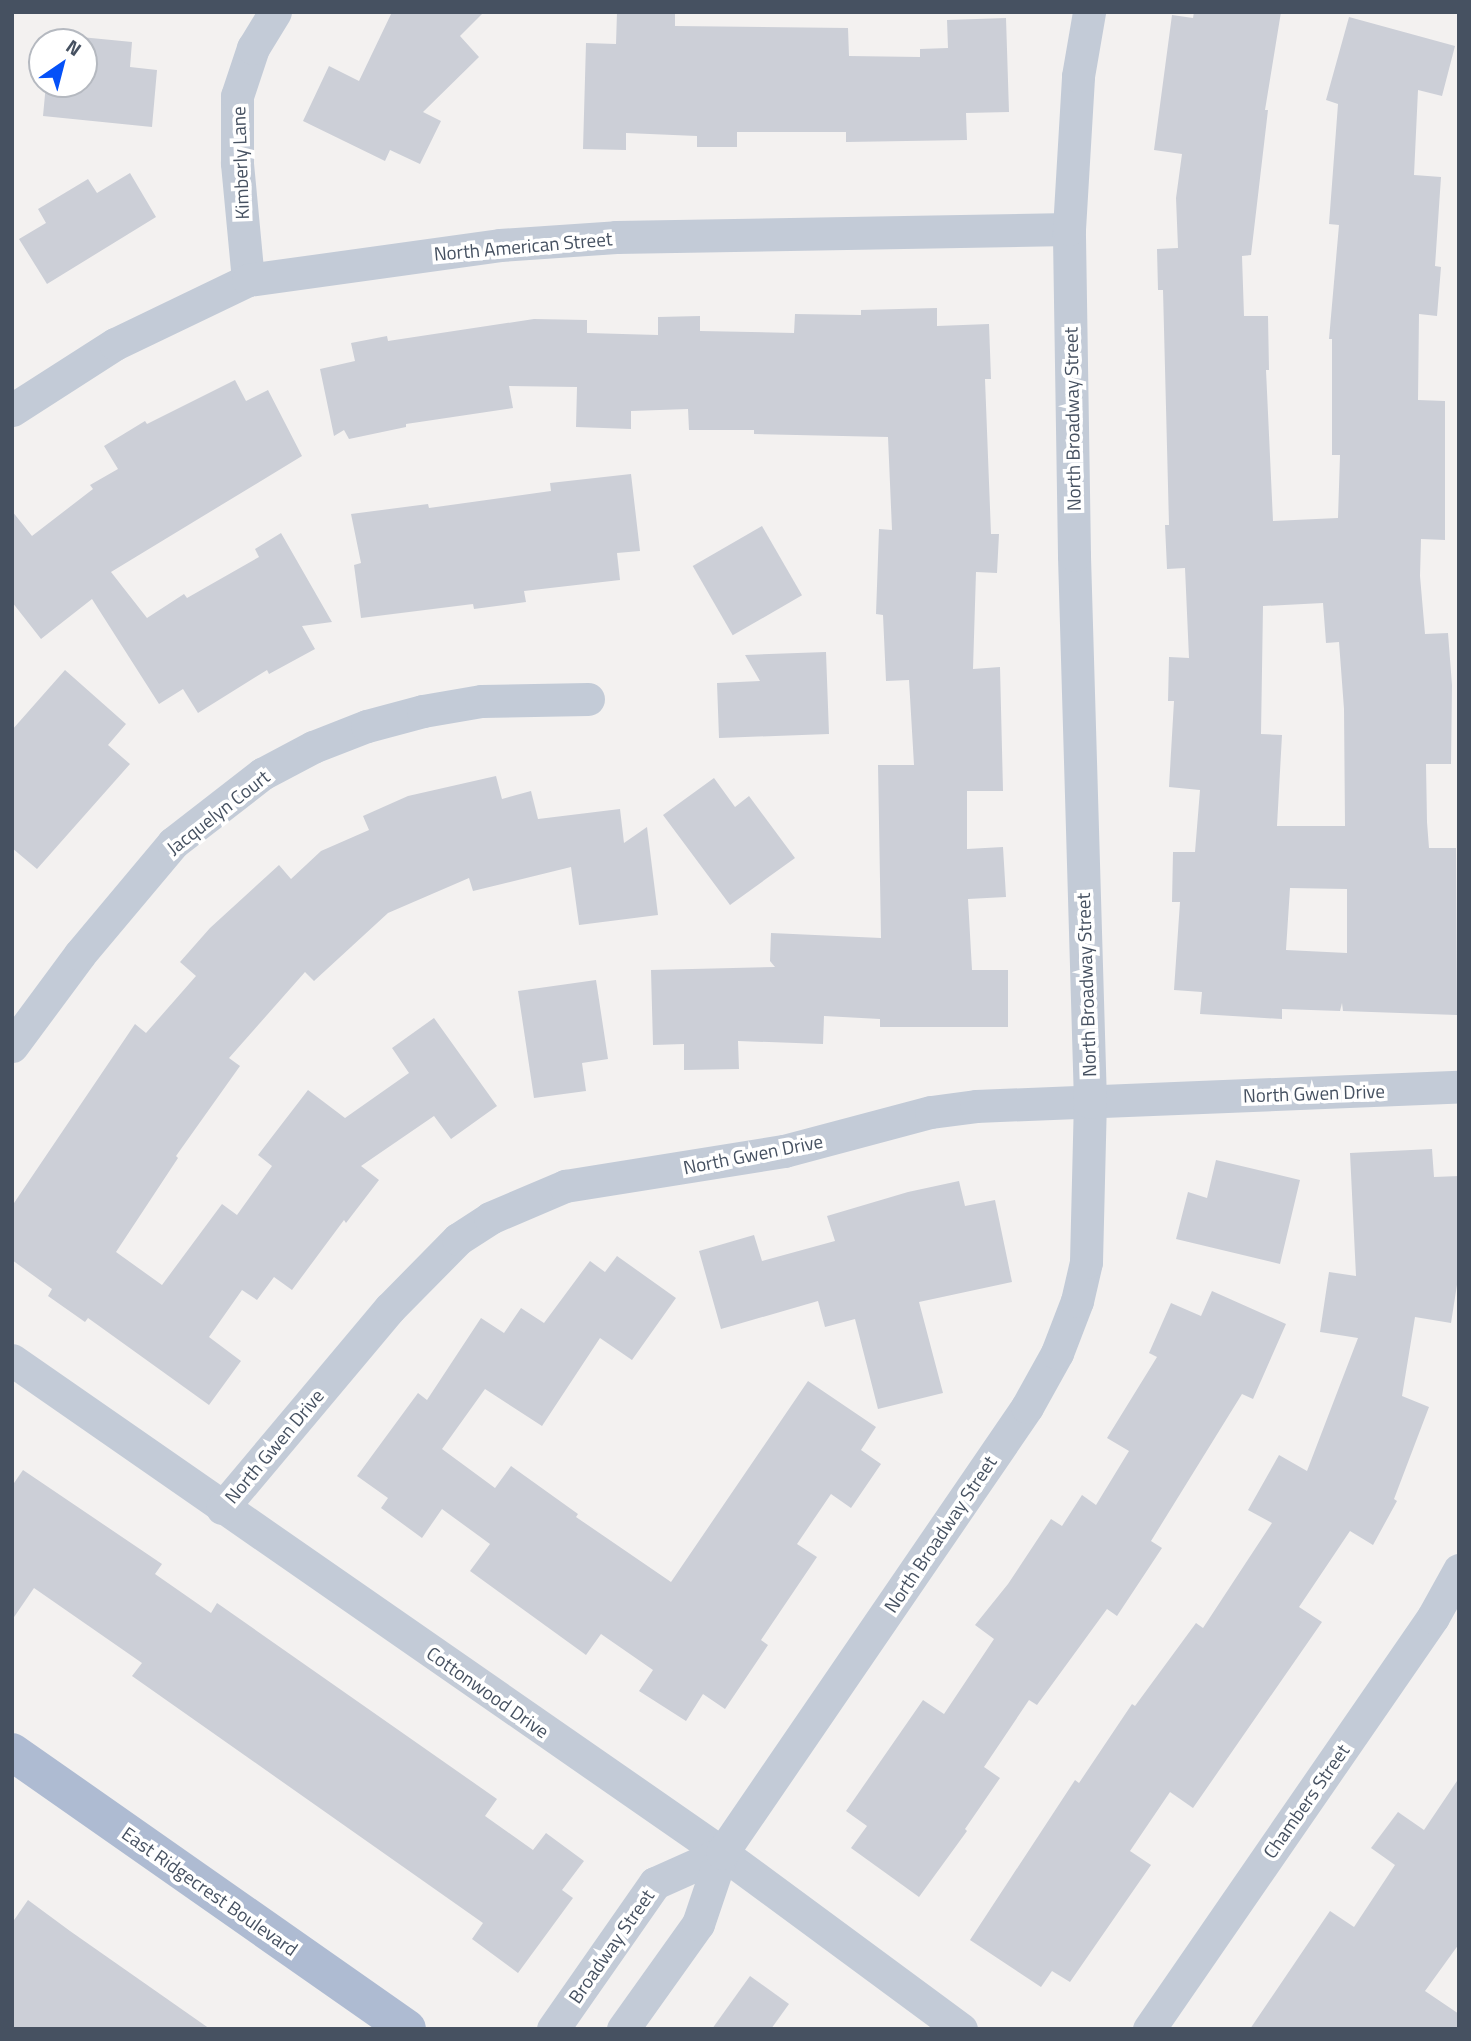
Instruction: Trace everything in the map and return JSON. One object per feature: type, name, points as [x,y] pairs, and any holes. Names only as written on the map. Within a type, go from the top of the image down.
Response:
[{"type":"main road","name":"East Ridgecrest Boulevard","points":[[12,1752],[407,2029]]},
{"type":"street","name":"Kimberly Lane","points":[[248,280],[237,163],[237,96],[253,48],[275,12]]},
{"type":"street","name":"North Broadway Street","points":[[722,1853],[1027,1407],[1056,1353],[1077,1301],[1086,1262],[1090,1102],[1074,555],[1069,229],[1078,76],[1089,12]]},
{"type":"street","name":"North American Street","points":[[12,410],[115,344],[248,280],[500,245],[616,237],[1069,229]]},
{"type":"street","name":"Jacquelyn Court","points":[[12,1046],[80,954],[173,843],[262,774],[313,747],[368,726],[423,711],[481,701],[587,699]]},
{"type":"street","name":"North Gwen Drive","points":[[222,1508],[390,1308],[458,1239],[490,1218],[565,1186],[784,1151],[931,1112],[976,1106],[1459,1087]]},
{"type":"street","name":"Cottonwood Drive","points":[[12,1360],[722,1853],[961,2029]]},
{"type":"street","name":"Chambers Street","points":[[1149,2029],[1433,1617],[1459,1570]]},
{"type":"street","name":"Broadway Street","points":[[553,2029],[655,1883],[722,1853]]},
{"type":"street","points":[[623,2029],[698,1924],[722,1853]]},
{"type":"building","points":[[392,12],[484,12],[460,36],[479,57],[423,112],[441,121],[420,164],[390,150],[385,161],[303,121],[329,66],[359,81]]},
{"type":"building","points":[[617,12],[675,12],[675,26],[848,28],[849,56],[920,57],[920,49],[948,48],[947,20],[1006,18],[1009,112],[966,113],[967,140],[846,142],[846,132],[737,132],[737,147],[697,147],[697,136],[626,133],[626,150],[583,149],[586,43],[616,44]]},
{"type":"building","points":[[1194,12],[1281,12],[1265,110],[1268,110],[1251,255],[1242,256],[1244,316],[1268,316],[1269,370],[1266,370],[1273,521],[1338,518],[1340,455],[1332,455],[1332,339],[1329,339],[1339,225],[1329,224],[1338,104],[1326,100],[1349,17],[1455,46],[1442,96],[1418,90],[1414,175],[1441,177],[1435,266],[1441,267],[1437,316],[1419,314],[1418,400],[1445,401],[1445,540],[1421,539],[1420,576],[1425,634],[1448,633],[1452,685],[1451,764],[1426,764],[1427,822],[1429,848],[1456,848],[1457,1015],[1343,1011],[1342,1003],[1340,1011],[1282,1009],[1282,1019],[1200,1014],[1202,992],[1174,990],[1180,902],[1172,902],[1173,852],[1195,852],[1200,790],[1169,787],[1174,701],[1168,701],[1169,657],[1189,658],[1185,568],[1167,569],[1165,525],[1169,525],[1163,290],[1158,290],[1157,249],[1178,248],[1176,198],[1182,154],[1154,150],[1172,15],[1193,18]],"holes":[[[1323,603],[1326,643],[1339,642],[1344,709],[1345,826],[1277,826],[1282,735],[1261,734],[1263,606]],[[1290,888],[1347,889],[1347,953],[1286,950]]]},
{"type":"building","points":[[98,39],[132,42],[130,67],[157,70],[152,127],[43,116],[45,98],[98,98]]},
{"type":"building","points":[[130,173],[156,217],[47,284],[19,239],[46,223],[38,209],[88,179],[97,193]]},
{"type":"building","points":[[937,308],[937,326],[989,324],[991,379],[985,379],[991,534],[999,534],[997,573],[976,572],[973,669],[1000,667],[1003,791],[967,791],[967,849],[1003,847],[1006,897],[968,899],[972,970],[1008,970],[1008,1027],[880,1027],[880,1019],[824,1016],[823,1044],[738,1041],[739,1069],[684,1070],[684,1044],[653,1045],[651,970],[775,967],[770,961],[771,933],[881,938],[878,765],[914,765],[909,680],[886,681],[883,615],[876,614],[879,529],[892,530],[888,437],[754,434],[754,430],[689,430],[688,409],[631,411],[631,429],[576,427],[577,387],[509,386],[513,408],[406,424],[406,427],[349,439],[344,430],[334,436],[320,369],[355,361],[351,343],[387,336],[388,341],[534,319],[587,320],[587,333],[658,335],[658,317],[700,316],[700,331],[794,333],[795,314],[861,315],[861,310]]},
{"type":"building","points":[[235,380],[246,401],[268,390],[302,456],[111,572],[147,618],[184,594],[187,598],[259,557],[255,549],[281,533],[332,622],[302,626],[315,649],[269,674],[267,670],[198,713],[183,689],[159,704],[92,599],[41,639],[12,602],[12,511],[32,536],[93,489],[90,485],[118,469],[104,446],[145,421],[147,424]]},
{"type":"building","points":[[631,474],[640,551],[617,553],[620,580],[524,591],[526,602],[474,609],[473,604],[361,618],[354,565],[361,563],[351,514],[428,504],[429,508],[551,491],[550,483]]},
{"type":"building","points":[[762,526],[802,595],[733,635],[693,566]]},
{"type":"building","points":[[826,652],[829,734],[719,738],[717,683],[760,681],[745,655]]},
{"type":"building","points":[[65,670],[126,724],[108,745],[130,764],[37,869],[12,848],[12,730]]},
{"type":"building","points":[[496,776],[502,799],[531,791],[538,819],[620,809],[624,843],[647,827],[658,915],[579,925],[571,867],[473,891],[469,878],[388,913],[314,981],[305,972],[229,1058],[240,1066],[176,1156],[178,1158],[116,1252],[162,1285],[222,1204],[237,1215],[272,1166],[258,1155],[308,1090],[345,1118],[409,1073],[392,1048],[434,1018],[497,1106],[451,1139],[434,1116],[361,1166],[379,1180],[346,1223],[344,1220],[292,1290],[274,1277],[257,1300],[242,1290],[209,1337],[241,1361],[209,1405],[88,1318],[85,1322],[48,1296],[52,1289],[12,1260],[12,1206],[135,1024],[146,1033],[196,976],[180,962],[210,928],[279,865],[291,879],[321,851],[369,830],[363,816],[408,796]]},
{"type":"building","points":[[714,778],[735,807],[749,796],[795,858],[730,905],[663,815]]},
{"type":"building","points":[[596,980],[608,1059],[582,1063],[586,1091],[534,1098],[518,991]]},
{"type":"building","points":[[1432,1149],[1434,1177],[1459,1176],[1459,1272],[1451,1323],[1415,1317],[1402,1396],[1429,1407],[1394,1499],[1397,1501],[1373,1545],[1350,1531],[1299,1607],[1322,1622],[1193,1808],[1170,1792],[1130,1851],[1151,1865],[1070,1982],[1052,1971],[1041,1987],[970,1940],[1075,1780],[1079,1783],[1132,1704],[1135,1706],[1196,1623],[1203,1628],[1272,1523],[1248,1510],[1279,1455],[1307,1471],[1358,1338],[1320,1332],[1329,1272],[1356,1276],[1350,1153]]},
{"type":"building","points":[[1216,1160],[1300,1180],[1280,1264],[1176,1239],[1188,1192],[1207,1198]]},
{"type":"building","points":[[959,1181],[965,1206],[995,1200],[1012,1282],[919,1302],[943,1393],[878,1409],[855,1319],[825,1327],[818,1301],[721,1329],[699,1251],[754,1235],[762,1261],[835,1241],[827,1216],[908,1192]]},
{"type":"building","points":[[617,1256],[676,1298],[632,1360],[600,1338],[542,1426],[485,1389],[442,1449],[495,1488],[511,1466],[578,1514],[576,1517],[671,1582],[808,1381],[876,1427],[861,1450],[881,1464],[851,1508],[831,1494],[797,1544],[817,1557],[761,1640],[768,1645],[725,1709],[703,1694],[686,1721],[639,1691],[653,1670],[601,1634],[586,1655],[470,1571],[490,1544],[442,1509],[422,1538],[381,1508],[388,1498],[357,1476],[418,1393],[427,1400],[481,1318],[504,1333],[521,1308],[544,1323],[590,1261],[605,1272]]},
{"type":"building","points":[[1212,1291],[1286,1324],[1253,1399],[1242,1394],[1151,1541],[1162,1548],[1117,1616],[1107,1609],[1037,1705],[1029,1700],[984,1767],[1000,1778],[965,1829],[967,1831],[919,1897],[851,1848],[867,1826],[846,1811],[923,1700],[944,1714],[994,1639],[975,1625],[1008,1584],[1051,1519],[1062,1526],[1082,1495],[1096,1505],[1129,1451],[1107,1438],[1157,1357],[1149,1353],[1171,1303],[1201,1316]]},
{"type":"building","points":[[23,1470],[162,1564],[155,1574],[211,1613],[217,1603],[497,1799],[485,1816],[533,1850],[546,1833],[584,1861],[562,1890],[573,1898],[518,1973],[472,1939],[483,1923],[132,1676],[142,1663],[34,1588],[12,1620],[12,1486]]},
{"type":"building","points":[[1459,1778],[1459,1944],[1425,1991],[1459,2014],[1459,2029],[1250,2029],[1330,1911],[1354,1927],[1395,1865],[1371,1848],[1398,1812],[1424,1830]]},
{"type":"building","points":[[28,1900],[210,2029],[12,2029],[12,1923]]},
{"type":"building","points":[[750,1976],[789,2004],[771,2029],[712,2029]]}]
